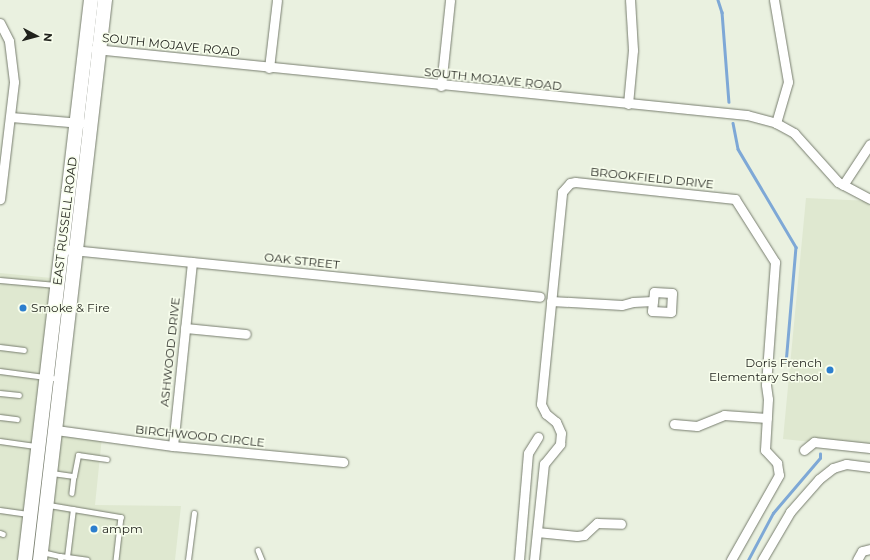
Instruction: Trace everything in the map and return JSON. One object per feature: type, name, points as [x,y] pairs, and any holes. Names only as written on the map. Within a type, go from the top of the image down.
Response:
[{"type":"main road","name":"EAST RUSSELL ROAD","points":[[24,560],[91,0]]},
{"type":"main road","name":"EAST RUSSELL ROAD","points":[[41,556],[105,0]]},
{"type":"street","points":[[269,68],[277,0]]},
{"type":"street","points":[[441,86],[450,0]]},
{"type":"street","points":[[628,104],[633,50],[630,0]]},
{"type":"street","points":[[774,0],[786,61],[788,82],[776,124]]},
{"type":"street","points":[[0,23],[11,54],[14,82],[0,199]]},
{"type":"street","name":"SOUTH MOJAVE ROAD","points":[[85,48],[441,86],[747,115],[776,124],[794,134],[843,185],[870,199]]},
{"type":"street","points":[[10,117],[91,124]]},
{"type":"street","points":[[843,185],[870,144]]},
{"type":"street","name":"BROOKFIELD DRIVE","points":[[534,560],[544,464],[560,444],[561,433],[556,422],[546,414],[541,404],[562,192],[570,184],[575,182],[735,199],[775,262],[776,269],[766,386],[767,418],[765,450],[777,462],[779,475],[776,485],[760,506],[731,560]]},
{"type":"street","name":"OAK STREET","points":[[62,249],[540,296]]},
{"type":"street","name":"ASHWOOD DRIVE","points":[[173,446],[192,262]]},
{"type":"street","points":[[551,300],[622,305],[633,302],[653,301]]},
{"type":"street","points":[[185,328],[246,334]]},
{"type":"street","points":[[674,424],[697,426],[724,415],[767,418]]},
{"type":"street","name":"BIRCHWOOD CIRCLE","points":[[56,430],[173,446],[343,462]]},
{"type":"street","points":[[519,560],[528,453],[538,437]]},
{"type":"street","points":[[804,450],[814,442],[870,448]]},
{"type":"street","points":[[762,560],[790,512],[819,479],[833,468],[846,464],[870,467]]},
{"type":"street","points":[[537,532],[577,536],[584,535],[597,523],[621,524]]},
{"type":"street","points":[[857,560],[862,551],[870,548]]},
{"type":"lane","points":[[0,280],[72,287]]},
{"type":"lane","points":[[0,347],[24,350]]},
{"type":"lane","points":[[0,371],[61,379]]},
{"type":"lane","points":[[0,393],[19,395]]},
{"type":"lane","points":[[0,417],[16,419]]},
{"type":"lane","points":[[0,442],[38,446]]},
{"type":"lane","points":[[72,493],[78,455],[107,459]]},
{"type":"lane","points":[[50,472],[74,476]]},
{"type":"lane","points":[[47,505],[121,517],[116,560]]},
{"type":"lane","points":[[67,557],[73,509]]},
{"type":"lane","points":[[0,510],[30,514]]},
{"type":"lane","points":[[188,560],[194,513]]},
{"type":"lane","points":[[258,550],[262,560]]},
{"type":"lane","points":[[41,556],[60,558],[67,557],[87,560]]},
{"type":"shaded area","name":"Doris French Elementary School","points":[[806,198],[870,201],[870,448],[783,439]]},
{"type":"shaded area","points":[[0,273],[73,280],[56,429],[102,437],[95,505],[181,506],[175,560],[0,560]]},
{"type":"waterway","points":[[718,0],[722,12],[729,102]]},
{"type":"waterway","points":[[733,123],[738,149],[796,247],[786,363]]},
{"type":"waterway","points":[[748,560],[773,513],[820,458],[820,454]]},
{"type":"place","name":"Smoke & Fire","points":[[23,308]]},
{"type":"place","name":"Doris French Elementary School","points":[[830,370]]},
{"type":"place","name":"ampm","points":[[94,529]]}]
